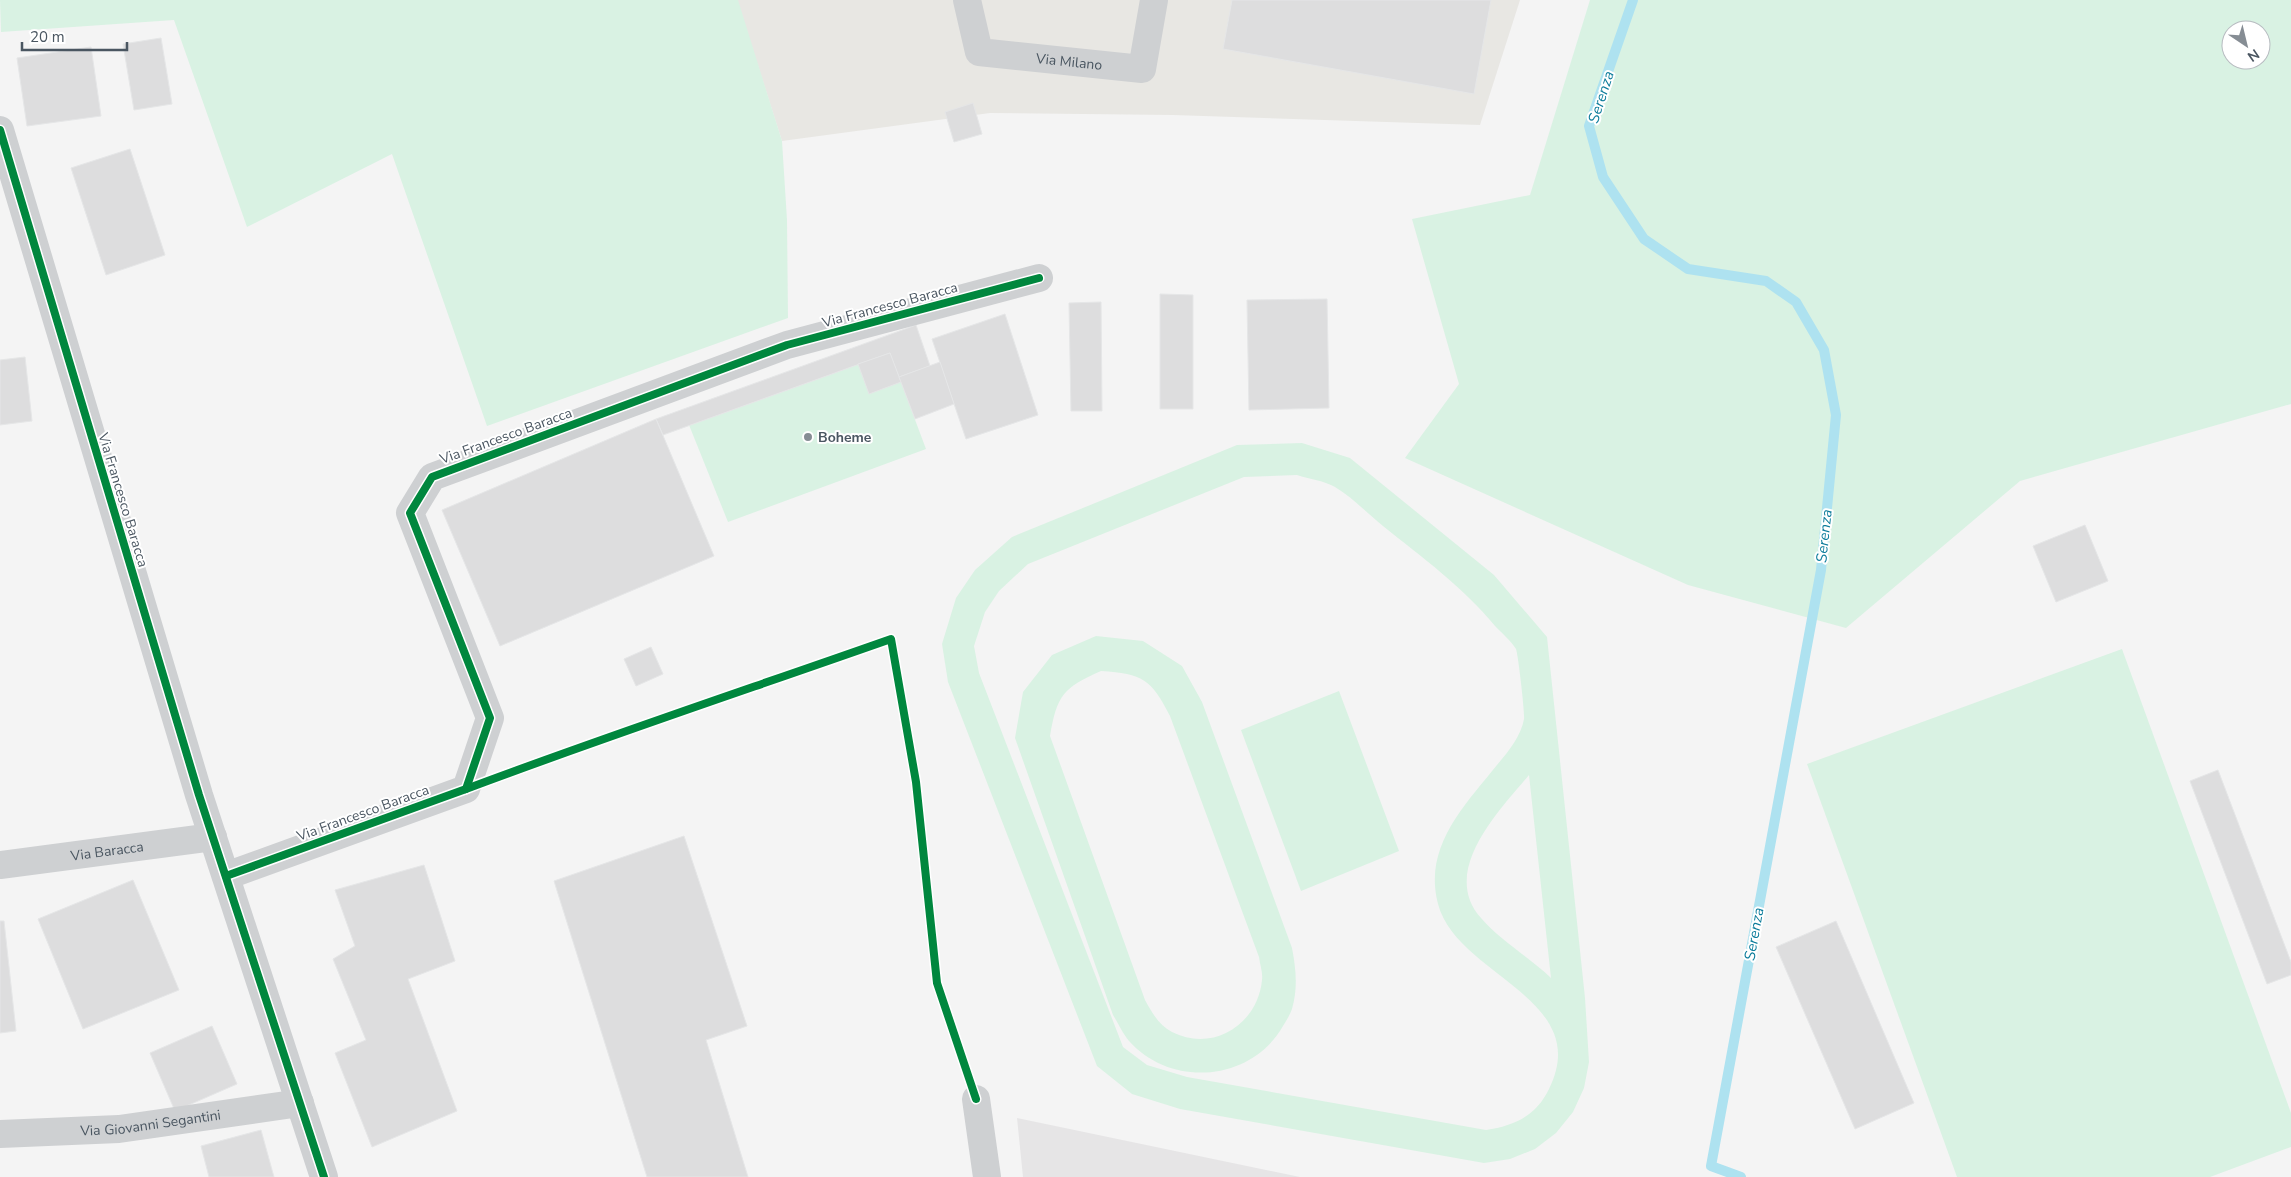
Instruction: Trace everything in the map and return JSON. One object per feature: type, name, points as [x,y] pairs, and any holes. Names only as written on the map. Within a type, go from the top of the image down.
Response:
[{"type":"street","name":"Via Milano","points":[[967,0],[980,52],[1142,69],[1154,0]]},
{"type":"street","name":"Via Francesco Baracca","points":[[0,130],[213,838],[324,1177]]},
{"type":"street","name":"Via Francesco Baracca","points":[[226,876],[466,789],[490,718],[410,513],[432,477],[787,345],[1039,278]]},
{"type":"street","name":"Via Baracca","points":[[0,865],[213,838]]},
{"type":"street","points":[[976,1099],[987,1177]]},
{"type":"street","name":"Via Giovanni Segantini","points":[[0,1134],[119,1129],[300,1103]]},
{"type":"shaded area","points":[[737,0],[1520,0],[1480,125],[1173,115],[990,113],[782,141]]},
{"type":"shaded area","points":[[1017,1118],[1300,1177],[1023,1177]]},
{"type":"green space","points":[[0,0],[738,0],[782,141],[787,220],[788,318],[487,426],[392,154],[247,227],[174,20],[1,32]]},
{"type":"green space","points":[[1590,0],[2291,0],[2291,404],[2020,481],[1846,628],[1688,585],[1405,458],[1459,384],[1412,219],[1530,195]]},
{"type":"green space","name":"Boheme","points":[[890,353],[926,449],[728,522],[689,425]]},
{"type":"green space","points":[[1302,443],[1350,458],[1494,575],[1547,637],[1585,998],[1589,1062],[1584,1088],[1573,1112],[1556,1133],[1535,1149],[1510,1159],[1484,1163],[1180,1109],[1132,1094],[1097,1066],[948,682],[942,644],[956,598],[975,570],[1012,537],[1237,445]],"holes":[[[1297,475],[1331,485],[1348,496],[1470,598],[1516,649],[1523,706],[1524,719],[1522,725],[1510,749],[1472,796],[1450,828],[1441,846],[1436,864],[1435,883],[1438,904],[1450,929],[1470,950],[1518,989],[1539,1009],[1553,1032],[1558,1058],[1549,1089],[1531,1113],[1506,1126],[1486,1130],[1187,1077],[1147,1065],[1123,1047],[979,673],[974,646],[985,612],[999,591],[1028,564],[1244,477]],[[1529,775],[1551,978],[1497,934],[1481,918],[1470,900],[1467,881],[1470,861],[1478,842],[1490,823]]]},
{"type":"green space","points":[[1096,636],[1143,641],[1182,666],[1202,702],[1292,948],[1295,971],[1294,1001],[1283,1026],[1269,1044],[1252,1058],[1232,1068],[1210,1072],[1188,1072],[1167,1067],[1147,1056],[1129,1041],[1113,1015],[1015,738],[1023,692],[1052,655]],"holes":[[[1101,671],[1136,677],[1151,686],[1170,716],[1259,957],[1262,980],[1259,996],[1252,1010],[1243,1021],[1231,1030],[1217,1036],[1203,1039],[1187,1038],[1172,1032],[1153,1014],[1145,1000],[1050,736],[1059,702],[1070,688]]]},
{"type":"green space","points":[[2122,649],[2291,1113],[2291,1147],[2210,1177],[1957,1177],[1807,764]]},
{"type":"green space","points":[[1339,691],[1399,851],[1301,891],[1241,730]]},
{"type":"building","points":[[1232,0],[1491,0],[1474,94],[1223,49]]},
{"type":"building","points":[[161,38],[172,104],[134,110],[123,44]]},
{"type":"building","points":[[91,47],[101,116],[27,126],[17,58]]},
{"type":"building","points":[[973,103],[982,134],[954,142],[945,112]]},
{"type":"building","points":[[130,149],[165,255],[106,275],[71,168]]},
{"type":"building","points":[[1160,294],[1193,295],[1193,409],[1160,409]]},
{"type":"building","points":[[1327,299],[1329,408],[1249,410],[1247,300]]},
{"type":"building","points":[[1101,302],[1102,411],[1071,411],[1069,303]]},
{"type":"building","points":[[1005,314],[1038,415],[966,439],[932,339]]},
{"type":"building","points":[[916,325],[930,366],[899,377],[890,353],[663,435],[656,419]]},
{"type":"building","points":[[890,353],[901,382],[869,394],[858,364]]},
{"type":"building","points":[[25,357],[32,421],[0,425],[0,360]]},
{"type":"building","points":[[940,362],[954,404],[915,419],[899,377]]},
{"type":"building","points":[[656,419],[714,556],[500,646],[442,510]]},
{"type":"building","points":[[2085,525],[2108,581],[2056,602],[2033,546]]},
{"type":"building","points":[[651,647],[663,674],[636,686],[624,659]]},
{"type":"building","points":[[2218,770],[2291,962],[2291,975],[2267,984],[2190,781]]},
{"type":"building","points":[[684,836],[747,1026],[706,1040],[748,1177],[647,1177],[554,881]]},
{"type":"building","points":[[424,865],[455,961],[408,979],[457,1111],[372,1147],[335,1053],[366,1040],[333,959],[355,946],[335,890]]},
{"type":"building","points":[[133,880],[179,990],[83,1029],[38,919]]},
{"type":"building","points":[[0,921],[4,921],[16,1031],[0,1033]]},
{"type":"building","points":[[1836,921],[1914,1103],[1855,1129],[1776,947]]},
{"type":"building","points":[[212,1026],[237,1084],[175,1111],[150,1053]]},
{"type":"building","points":[[261,1130],[274,1177],[209,1177],[201,1146]]},
{"type":"waterway","name":"Serenza","points":[[1633,0],[1589,126],[1603,177],[1644,239],[1688,269],[1766,281],[1796,302],[1824,350],[1836,415],[1821,570],[1711,1166],[1741,1177]]},
{"type":"cycle path","points":[[0,130],[199,795],[324,1177]]},
{"type":"cycle path","points":[[226,876],[466,789],[490,718],[410,513],[432,477],[787,345],[1039,278]]},
{"type":"cycle path","points":[[466,789],[625,731],[891,639],[916,782],[937,983],[976,1099]]},
{"type":"place","name":"Boheme","points":[[808,437]]}]
